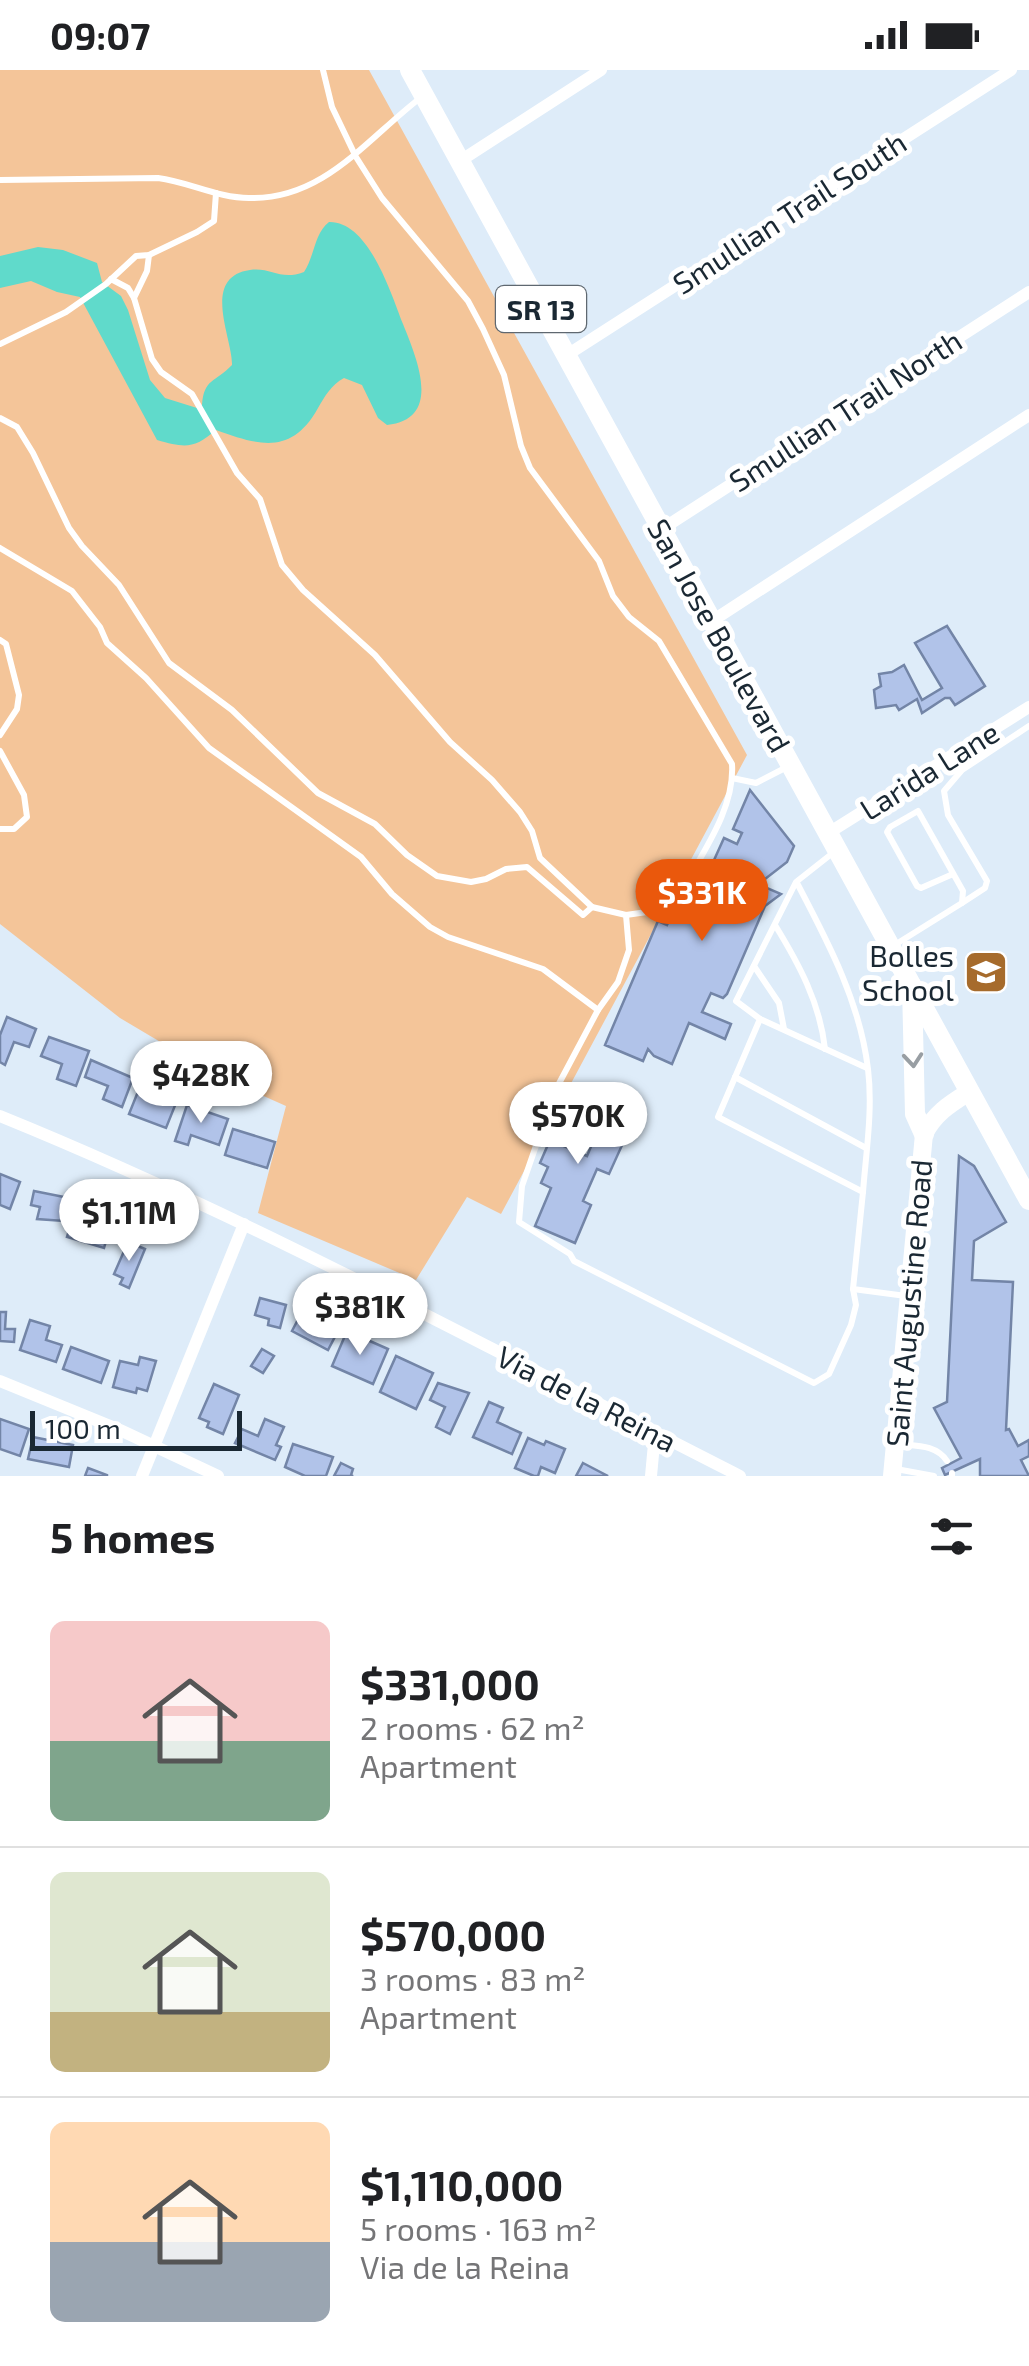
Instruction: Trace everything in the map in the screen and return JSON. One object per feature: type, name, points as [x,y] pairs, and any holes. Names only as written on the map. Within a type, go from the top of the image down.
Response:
[{"type":"main road","name":"San Jose Boulevard","points":[[410,70],[1029,1200]]},
{"type":"main road","points":[[912,984],[915,1114],[924,1134]]},
{"type":"main road","name":"Saint Augustine Road","points":[[892,1472],[924,1134],[931,1120],[969,1092]]},
{"type":"street","points":[[460,161],[601,70]]},
{"type":"street","name":"Smullian Trail South","points":[[567,355],[1010,70]]},
{"type":"street","name":"Smullian Trail North","points":[[662,529],[1029,292]]},
{"type":"street","points":[[712,621],[1029,415]]},
{"type":"street","name":"Larida Lane","points":[[834,840],[1029,707]]},
{"type":"street","name":"Via de la Reina","points":[[0,1116],[155,1181],[244,1224],[740,1476]]},
{"type":"street","points":[[142,1476],[244,1224]]},
{"type":"street","points":[[0,1381],[153,1444],[218,1476]]},
{"type":"street","points":[[651,1476],[655,1433]]},
{"type":"lane","points":[[108,282],[128,288],[152,360],[161,372],[192,394],[237,473],[260,498],[282,565],[303,590],[376,655],[450,742],[492,780],[532,831],[540,858],[592,906],[626,914],[654,910],[682,892],[726,807],[732,764],[672,658],[660,641],[629,617],[613,596],[599,561],[530,468],[504,375],[468,301],[382,198],[356,157],[332,107],[323,70]]},
{"type":"lane","points":[[0,180],[158,178],[249,198],[292,192],[332,174],[356,157],[390,122],[424,96]]},
{"type":"lane","points":[[0,344],[66,312],[108,282],[129,260],[197,232],[214,220],[216,193]]},
{"type":"lane","points":[[134,298],[147,272],[148,255]]},
{"type":"lane","points":[[0,418],[16,427],[70,528],[119,585],[169,663],[232,710],[318,794],[375,824],[407,855],[437,876],[471,882],[527,866],[540,858]]},
{"type":"lane","points":[[0,548],[72,591],[108,643],[146,678],[209,748],[361,857],[392,894],[430,927],[448,937],[543,969],[598,1010]]},
{"type":"lane","points":[[0,640],[6,644],[19,695],[17,709],[0,735]]},
{"type":"lane","points":[[892,946],[985,888],[987,881],[948,814],[944,790],[962,770],[1029,726]]},
{"type":"lane","points":[[0,752],[27,806],[27,817],[14,829],[0,828]]},
{"type":"lane","points":[[732,778],[756,783],[792,765]]},
{"type":"lane","points":[[953,874],[921,888],[917,886],[887,832],[890,826],[918,811],[953,874],[962,891],[962,903]]},
{"type":"lane","points":[[834,840],[796,882],[736,1001],[760,1019],[868,1068]]},
{"type":"lane","points":[[527,866],[583,915],[592,906]]},
{"type":"lane","points":[[626,914],[628,950],[618,982],[598,1010],[554,1091],[522,1186],[518,1222],[570,1254],[574,1261],[814,1383],[829,1374],[852,1324],[856,1305],[868,1068],[852,1002],[831,946],[796,882]]},
{"type":"lane","points":[[558,893],[567,884]]},
{"type":"lane","points":[[775,925],[806,980],[822,1022],[826,1049]]},
{"type":"lane","points":[[754,966],[779,1003],[784,1030]]},
{"type":"lane","points":[[760,1019],[718,1118],[863,1192]]},
{"type":"lane","points":[[735,1077],[866,1148]]},
{"type":"lane","points":[[854,1290],[908,1296]]},
{"type":"lane","points":[[895,1444],[933,1449],[941,1452],[947,1462]]},
{"type":"lane","points":[[892,1472],[934,1476]]},
{"type":"shaded area","points":[[0,70],[369,70],[747,755],[501,1214],[467,1197],[416,1280],[258,1213],[286,1106],[216,1075],[120,1018],[0,924]]},
{"type":"shaded area","points":[[329,222],[356,233],[385,278],[419,369],[421,399],[405,420],[387,425],[378,418],[362,385],[344,378],[329,391],[308,423],[286,440],[247,440],[216,430],[189,445],[157,440],[80,297],[31,281],[0,288],[0,256],[38,247],[63,250],[97,263],[102,282],[121,296],[128,310],[150,380],[165,398],[197,408],[202,405],[208,385],[232,365],[223,310],[226,284],[235,275],[250,270],[288,275],[304,272],[320,232]]},
{"type":"building","points":[[947,626],[985,686],[955,705],[945,698],[922,713],[917,699],[899,710],[896,705],[876,708],[874,690],[881,686],[879,674],[904,665],[922,700],[942,688],[915,643]]},
{"type":"building","points":[[750,790],[794,846],[787,862],[765,879],[762,886],[781,894],[765,906],[727,994],[723,998],[711,993],[702,1012],[731,1024],[725,1039],[689,1023],[672,1064],[648,1049],[643,1061],[605,1045],[658,921],[667,925],[674,908],[682,912],[690,894],[706,901],[717,877],[710,869],[724,838],[737,844],[742,833],[733,829]]},
{"type":"building","points":[[7,1017],[36,1029],[29,1047],[14,1042],[5,1065],[0,1062],[0,1035]]},
{"type":"building","points":[[49,1037],[89,1051],[76,1086],[57,1079],[62,1064],[41,1056]]},
{"type":"building","points":[[91,1060],[133,1078],[122,1107],[103,1099],[108,1086],[85,1077]]},
{"type":"building","points":[[139,1089],[176,1103],[166,1128],[129,1114]]},
{"type":"building","points":[[571,1092],[622,1113],[616,1127],[628,1132],[609,1174],[597,1169],[583,1201],[591,1205],[575,1243],[535,1226],[551,1188],[541,1183],[548,1167],[540,1163],[550,1140],[587,1156],[598,1130],[561,1115]]},
{"type":"building","points":[[187,1105],[228,1119],[219,1145],[191,1135],[188,1145],[175,1141]]},
{"type":"building","points":[[233,1129],[275,1142],[267,1168],[225,1155]]},
{"type":"building","points":[[959,1156],[974,1166],[1006,1222],[974,1241],[972,1280],[1013,1282],[1006,1430],[1018,1446],[1029,1440],[1029,1456],[1021,1460],[1029,1476],[980,1476],[980,1459],[945,1475],[942,1468],[961,1458],[934,1408],[947,1402]]},
{"type":"building","points":[[0,1174],[20,1182],[10,1209],[0,1205]]},
{"type":"building","points":[[34,1191],[69,1198],[64,1221],[37,1219],[40,1207],[31,1205]]},
{"type":"building","points":[[76,1207],[95,1213],[93,1219],[111,1224],[104,1248],[67,1237]]},
{"type":"building","points":[[128,1242],[145,1249],[129,1288],[120,1284],[123,1278],[114,1274]]},
{"type":"building","points":[[260,1298],[286,1305],[280,1328],[255,1315]]},
{"type":"building","points":[[303,1310],[339,1329],[328,1350],[292,1331]]},
{"type":"building","points":[[0,1312],[6,1312],[5,1329],[15,1329],[14,1342],[0,1341]]},
{"type":"building","points":[[30,1320],[50,1326],[46,1340],[62,1345],[56,1362],[20,1350]]},
{"type":"building","points":[[347,1331],[388,1349],[373,1384],[332,1366]]},
{"type":"building","points":[[71,1347],[109,1361],[101,1383],[63,1369]]},
{"type":"building","points":[[262,1349],[274,1356],[263,1373],[251,1366]]},
{"type":"building","points":[[396,1356],[433,1373],[416,1409],[380,1392]]},
{"type":"building","points":[[140,1357],[156,1361],[147,1391],[137,1388],[136,1393],[113,1387],[120,1361],[138,1365]]},
{"type":"building","points":[[438,1383],[469,1393],[450,1434],[436,1427],[445,1407],[430,1400]]},
{"type":"building","points":[[214,1384],[239,1395],[223,1434],[207,1427],[209,1422],[199,1418]]},
{"type":"building","points":[[489,1402],[503,1408],[497,1422],[521,1433],[512,1454],[473,1437]]},
{"type":"building","points":[[0,1419],[29,1429],[20,1456],[0,1449]]},
{"type":"building","points":[[265,1419],[284,1427],[275,1460],[235,1443],[242,1429],[258,1436]]},
{"type":"building","points":[[33,1437],[73,1445],[69,1467],[28,1459]]},
{"type":"building","points":[[528,1438],[565,1449],[555,1473],[541,1467],[538,1476],[534,1476],[515,1468]]},
{"type":"building","points":[[293,1444],[333,1457],[326,1476],[305,1476],[285,1467]]},
{"type":"building","points":[[341,1463],[353,1469],[353,1476],[334,1476]]},
{"type":"building","points":[[583,1463],[608,1476],[576,1476]]},
{"type":"building","points":[[88,1468],[107,1475],[107,1476],[85,1476]]},
{"type":"place","name":"Bolles School","points":[[986,972]]}]
